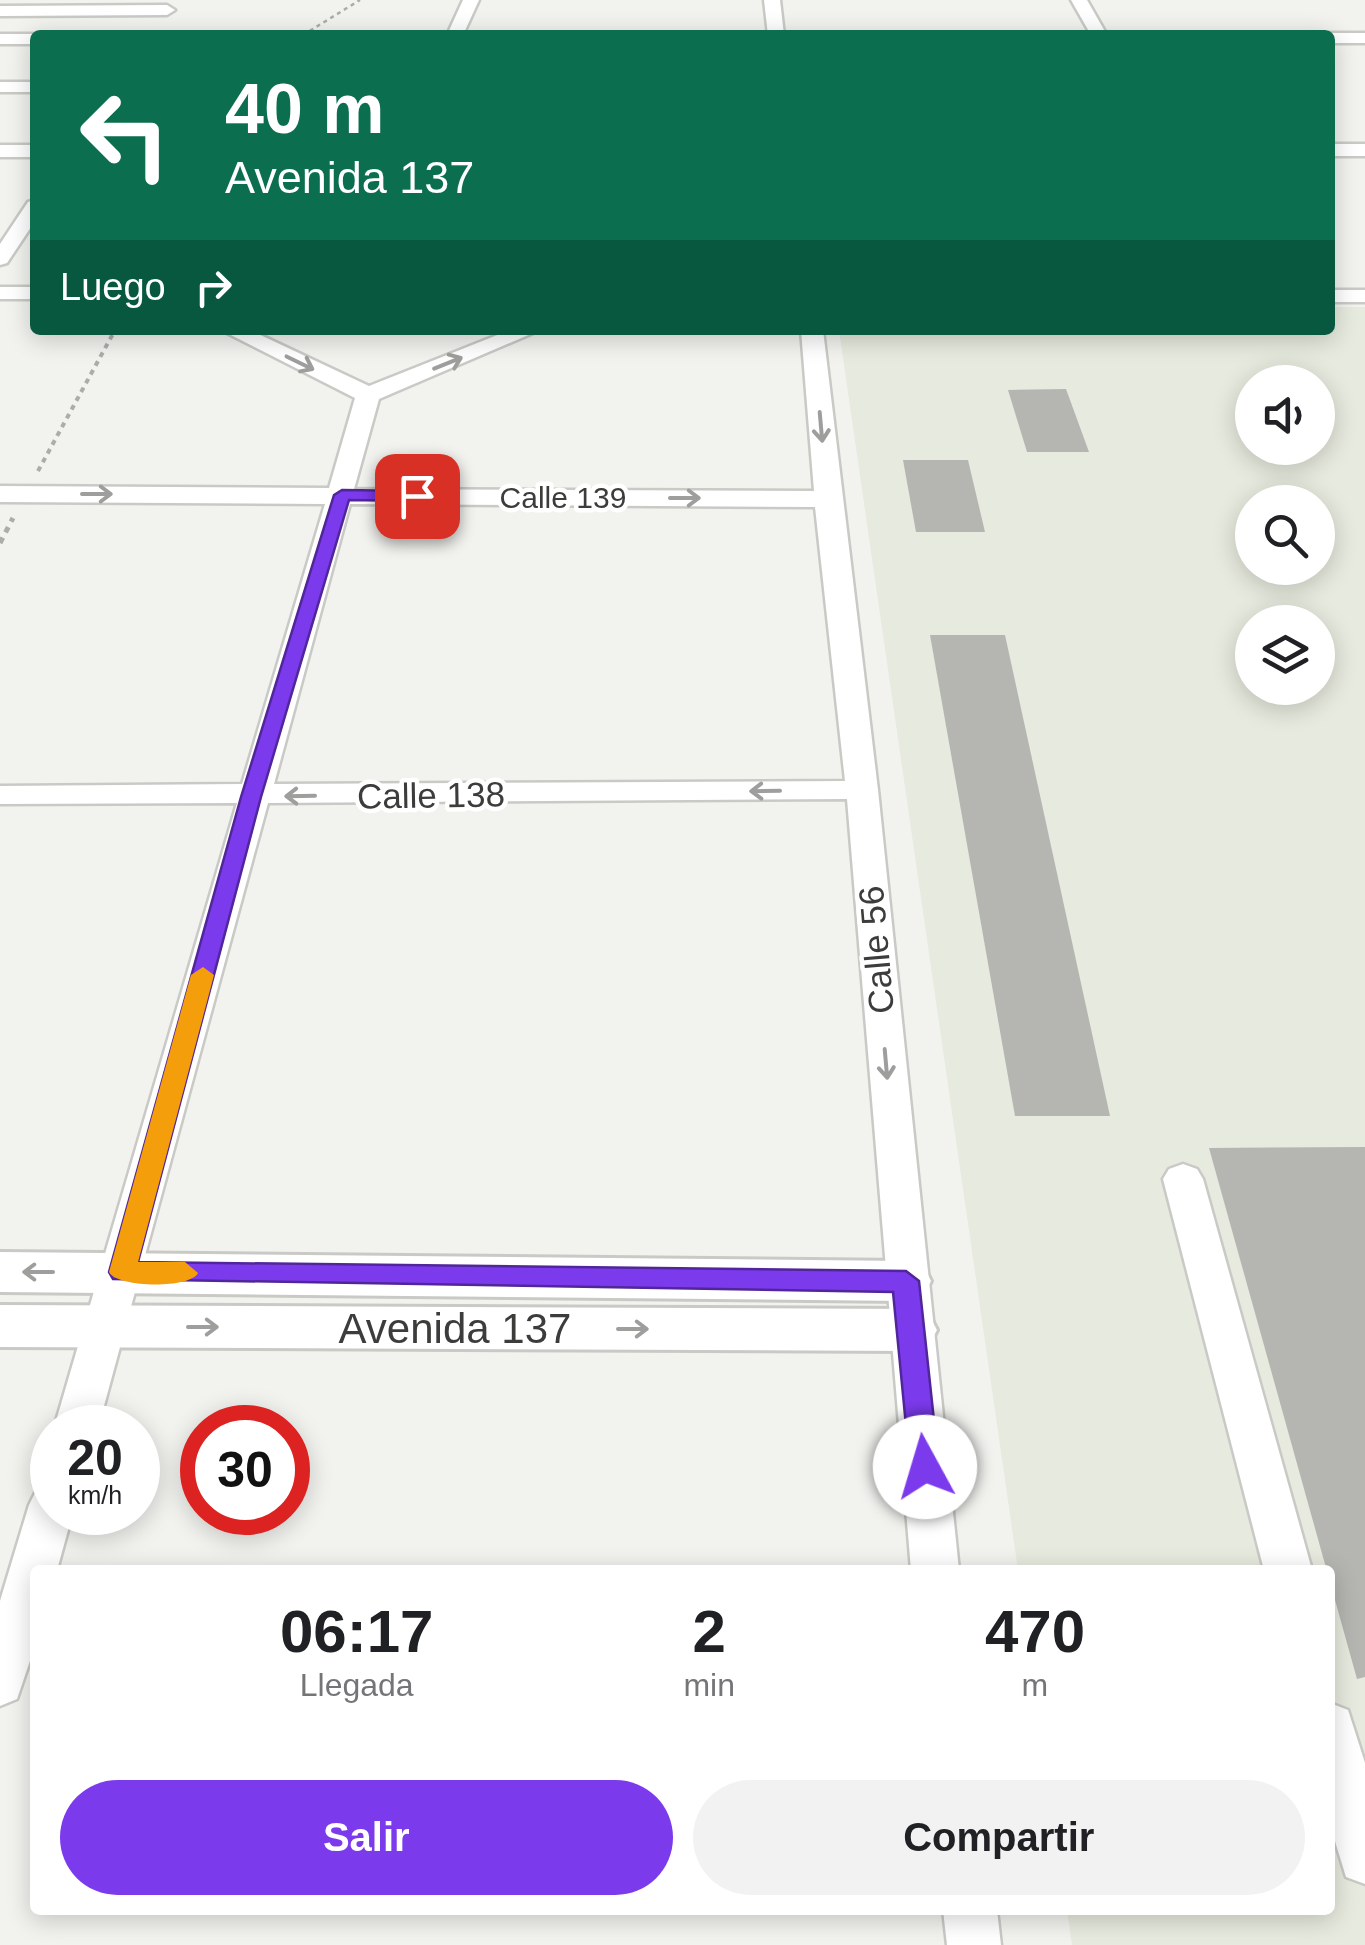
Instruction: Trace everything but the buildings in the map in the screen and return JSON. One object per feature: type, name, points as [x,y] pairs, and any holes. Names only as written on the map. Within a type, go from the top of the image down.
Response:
[{"type":"main road","name":"Avenida 137","points":[[0,1272],[122,1272],[908,1306]]},
{"type":"main road","name":"Avenida 137","points":[[0,1326],[105,1327],[908,1306]]},
{"type":"street","points":[[457,30],[470,0]]},
{"type":"street","points":[[772,0],[775,30]]},
{"type":"street","points":[[1079,0],[1095,30]]},
{"type":"street","points":[[109,30],[125,10]]},
{"type":"street","points":[[0,11],[167,11]]},
{"type":"street","points":[[1335,38],[1365,38]]},
{"type":"street","points":[[0,39],[30,39]]},
{"type":"street","points":[[0,69],[30,69]]},
{"type":"street","points":[[0,87],[30,86]]},
{"type":"street","points":[[1335,150],[1365,150]]},
{"type":"street","points":[[0,151],[30,151]]},
{"type":"street","points":[[0,259],[30,214]]},
{"type":"street","points":[[0,293],[30,293]]},
{"type":"street","points":[[1335,296],[1365,296]]},
{"type":"street","points":[[242,335],[368,395],[517,335]]},
{"type":"street","name":"Calle 56","points":[[812,335],[827,499],[862,790],[934,1565]]},
{"type":"street","points":[[83,1405],[251,797],[368,395]]},
{"type":"street","name":"Calle 139","points":[[12,494],[827,499]]},
{"type":"street","name":"Calle 138","points":[[0,796],[862,790]]},
{"type":"street","points":[[1183,1179],[1287,1565]]},
{"type":"street","points":[[34,1565],[43,1535]]},
{"type":"street","points":[[0,1683],[30,1580]]},
{"type":"street","points":[[1335,1747],[1365,1858]]},
{"type":"street","points":[[971,1915],[974,1945]]},
{"type":"path","points":[[311,30],[360,0]]},
{"type":"path","points":[[0,543],[12,494],[112,335]]},
{"type":"shaded area","points":[[1335,307],[1365,307],[1365,1945],[1072,1945],[1068,1915],[1335,1915],[1335,1565],[1017,1565],[840,335],[1335,335]]},
{"type":"slow traffic","points":[[185,1273],[122,1272],[203,975]]},
{"type":"route","points":[[417,496],[342,495],[251,797],[122,1272],[906,1281],[925,1467]]}]
